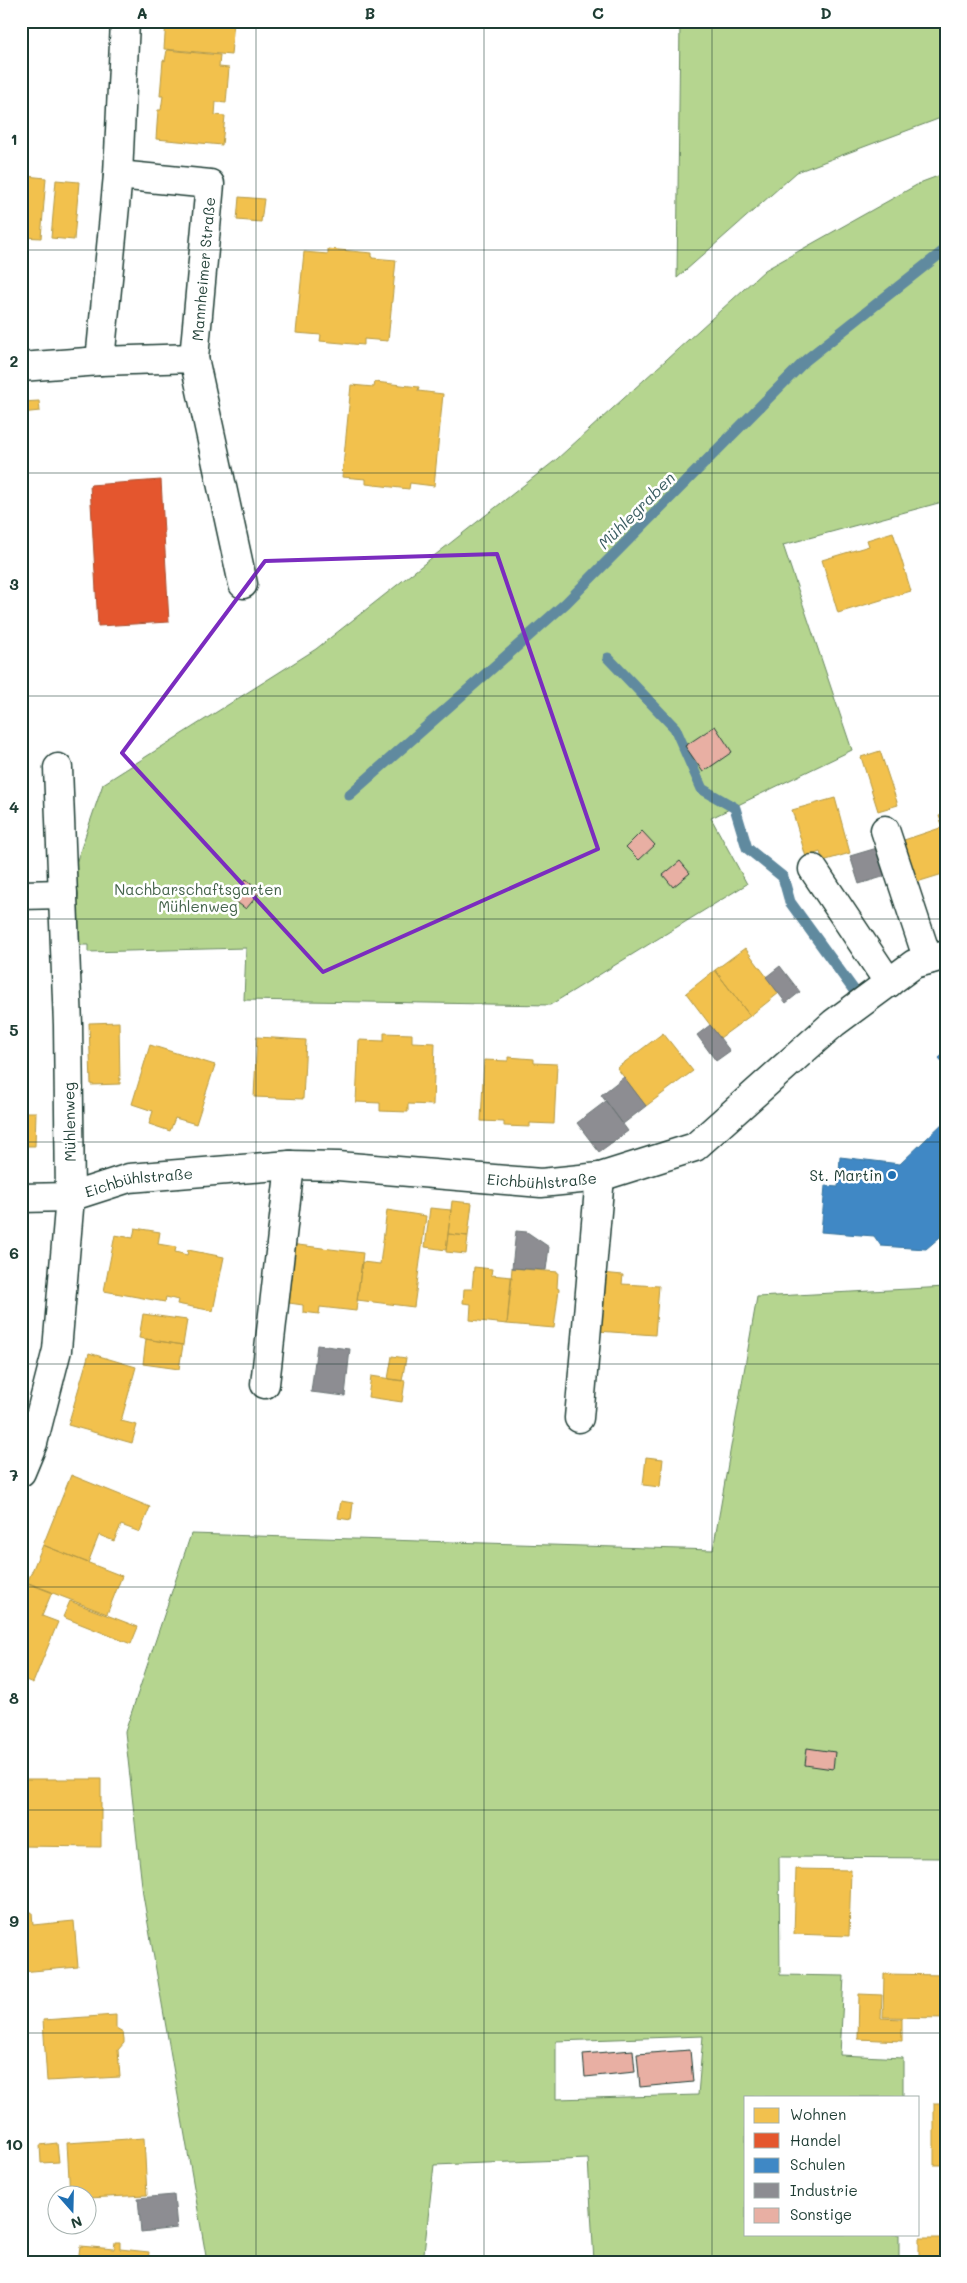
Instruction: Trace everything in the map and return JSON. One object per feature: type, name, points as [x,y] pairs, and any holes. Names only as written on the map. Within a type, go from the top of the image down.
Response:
[{"type":"street","points":[[100,361],[118,175],[126,21]]},
{"type":"street","name":"Mannheimer Straße","points":[[118,175],[210,184],[194,358],[243,584]]},
{"type":"street","name":"Mannheimer Straße","points":[[21,367],[100,361],[194,358]]},
{"type":"street","name":"Mühlenweg","points":[[21,1472],[33,1443],[57,1350],[70,1197],[58,768]]},
{"type":"street","points":[[884,830],[937,958]]},
{"type":"street","points":[[813,869],[889,983]]},
{"type":"street","points":[[21,895],[63,894]]},
{"type":"street","name":"Eichbühlstraße","points":[[21,1198],[70,1197],[129,1178],[290,1165],[338,1166],[541,1183],[600,1177],[695,1147],[834,1023],[914,964],[937,958]]},
{"type":"street","points":[[266,1384],[290,1165]]},
{"type":"street","points":[[579,1418],[600,1177]]},
{"type":"highlighted area","points":[[497,554],[598,849],[323,972],[122,753],[265,561]]},
{"type":"green space","points":[[680,21],[946,21],[946,116],[797,172],[677,278]]},
{"type":"green space","name":"Nachbarschaftsgarten Mühlenweg","points":[[946,173],[946,501],[783,545],[852,750],[711,818],[747,884],[550,1005],[244,1000],[246,948],[88,952],[88,945],[77,945],[73,872],[103,784],[316,649],[557,459],[765,270],[922,182]]},
{"type":"green space","points":[[946,1287],[946,1858],[779,1857],[780,1975],[844,1976],[840,2055],[903,2058],[903,2096],[744,2096],[744,2236],[899,2236],[899,2262],[594,2262],[588,2159],[434,2165],[423,2262],[207,2262],[143,1895],[125,1732],[191,1534],[713,1550],[757,1297]],"holes":[[[703,2036],[698,2095],[556,2099],[556,2041]]]},
{"type":"building: Wohnen","points":[[166,21],[234,21],[231,55],[164,49]]},
{"type":"building: Wohnen","points":[[167,50],[220,55],[219,67],[229,68],[226,103],[216,102],[215,115],[225,116],[222,145],[156,139],[158,110],[161,110],[163,96],[160,96],[163,60],[165,61]]},
{"type":"building: Wohnen","points":[[21,115],[25,115],[22,137],[21,137]]},
{"type":"building: Wohnen","points":[[26,176],[46,178],[41,238],[21,237],[21,180],[25,180]]},
{"type":"building: Wohnen","points":[[56,180],[79,182],[74,240],[51,238]]},
{"type":"building: Wohnen","points":[[239,197],[264,199],[261,222],[237,220]]},
{"type":"building: Wohnen","points":[[328,249],[372,253],[372,258],[396,260],[388,341],[364,339],[364,345],[320,341],[321,335],[296,333],[304,252],[328,254]]},
{"type":"building: Wohnen","points":[[375,382],[419,387],[418,391],[443,394],[434,486],[410,483],[409,489],[366,484],[366,479],[342,477],[351,385],[374,387]]},
{"type":"building: Wohnen","points":[[39,401],[40,411],[21,413],[21,402]]},
{"type":"building: Wohnen","points":[[893,532],[911,591],[838,613],[822,560],[869,546],[867,540]]},
{"type":"building: Wohnen","points":[[880,751],[898,805],[878,811],[861,757]]},
{"type":"building: Wohnen","points":[[835,798],[850,853],[823,861],[820,852],[806,857],[792,810]]},
{"type":"building: Wohnen","points":[[946,814],[946,873],[917,882],[904,840],[943,827],[939,816]]},
{"type":"building: Wohnen","points":[[745,948],[779,993],[750,1016],[715,970]]},
{"type":"building: Wohnen","points":[[715,970],[750,1016],[720,1038],[686,993]]},
{"type":"building: Wohnen","points":[[119,1022],[120,1084],[91,1085],[89,1023]]},
{"type":"building: Wohnen","points":[[384,1033],[412,1034],[412,1042],[435,1043],[433,1105],[408,1104],[408,1112],[380,1111],[380,1103],[356,1102],[359,1040],[384,1041]]},
{"type":"building: Wohnen","points":[[663,1033],[693,1071],[646,1106],[617,1068]]},
{"type":"building: Wohnen","points":[[257,1037],[306,1040],[303,1099],[254,1097]]},
{"type":"building: Wohnen","points":[[150,1045],[215,1065],[196,1124],[175,1118],[170,1131],[149,1124],[153,1111],[132,1104]]},
{"type":"building: Wohnen","points":[[508,1057],[534,1059],[534,1063],[557,1064],[554,1124],[530,1123],[530,1127],[504,1126],[504,1122],[481,1121],[484,1060],[508,1061]]},
{"type":"building: Wohnen","points":[[21,1112],[36,1112],[35,1146],[21,1146]]},
{"type":"building: Wohnen","points":[[452,1201],[472,1203],[468,1236],[448,1234]]},
{"type":"building: Wohnen","points":[[430,1208],[451,1210],[446,1250],[425,1247]]},
{"type":"building: Wohnen","points":[[387,1210],[426,1216],[414,1307],[357,1300],[362,1262],[380,1264]]},
{"type":"building: Wohnen","points":[[135,1228],[160,1232],[158,1244],[176,1247],[175,1252],[187,1255],[188,1250],[224,1257],[213,1311],[177,1304],[178,1300],[166,1297],[165,1302],[104,1291],[115,1235],[133,1238]]},
{"type":"building: Wohnen","points":[[448,1234],[468,1236],[466,1254],[446,1252]]},
{"type":"building: Wohnen","points":[[290,1244],[363,1253],[356,1311],[320,1307],[319,1314],[303,1312],[303,1305],[282,1302]]},
{"type":"building: Wohnen","points":[[474,1267],[492,1269],[491,1275],[512,1277],[507,1324],[470,1320],[471,1304],[463,1303],[464,1289],[472,1289]]},
{"type":"building: Wohnen","points":[[512,1268],[558,1272],[557,1288],[559,1289],[554,1328],[507,1324]]},
{"type":"building: Wohnen","points":[[602,1273],[623,1275],[622,1284],[659,1286],[655,1335],[597,1331]]},
{"type":"building: Wohnen","points":[[21,1290],[27,1290],[26,1327],[21,1327]]},
{"type":"building: Wohnen","points":[[143,1314],[187,1320],[183,1345],[139,1338]]},
{"type":"building: Wohnen","points":[[146,1339],[183,1345],[179,1369],[143,1364]]},
{"type":"building: Wohnen","points":[[89,1353],[136,1367],[121,1421],[137,1425],[132,1443],[68,1425]]},
{"type":"building: Wohnen","points":[[392,1356],[406,1358],[402,1381],[388,1379]]},
{"type":"building: Wohnen","points":[[371,1376],[405,1381],[402,1402],[368,1397]]},
{"type":"building: Wohnen","points":[[646,1457],[663,1459],[660,1487],[643,1485]]},
{"type":"building: Wohnen","points":[[71,1475],[150,1507],[140,1532],[121,1525],[114,1541],[99,1535],[88,1563],[43,1545]]},
{"type":"building: Wohnen","points":[[341,1501],[353,1503],[351,1520],[338,1518]]},
{"type":"building: Wohnen","points":[[43,1545],[122,1576],[107,1614],[27,1583]]},
{"type":"building: Wohnen","points":[[21,1580],[52,1592],[42,1616],[58,1622],[33,1683],[21,1678]]},
{"type":"building: Wohnen","points":[[70,1601],[138,1627],[131,1644],[63,1617]]},
{"type":"building: Wohnen","points":[[21,1779],[101,1779],[101,1847],[21,1846]]},
{"type":"building: Wohnen","points":[[796,1869],[851,1870],[849,1936],[794,1934]]},
{"type":"building: Wohnen","points":[[32,1912],[33,1925],[74,1921],[78,1967],[21,1972],[21,1913]]},
{"type":"building: Wohnen","points":[[884,1974],[946,1975],[946,2018],[883,2017]]},
{"type":"building: Wohnen","points":[[859,1994],[882,1995],[881,2018],[902,2019],[902,2041],[858,2039]]},
{"type":"building: Wohnen","points":[[116,2015],[116,2028],[123,2032],[124,2039],[124,2043],[118,2050],[120,2077],[47,2081],[43,2020]]},
{"type":"building: Wohnen","points":[[934,2103],[946,2103],[946,2165],[934,2165]]},
{"type":"building: Wohnen","points":[[144,2138],[147,2195],[98,2197],[98,2186],[69,2186],[67,2143]]},
{"type":"building: Wohnen","points":[[57,2143],[59,2162],[41,2163],[40,2145]]},
{"type":"building: Wohnen","points":[[919,2238],[946,2238],[946,2262],[919,2262]]},
{"type":"building: Wohnen","points":[[115,2242],[120,2242],[120,2249],[149,2252],[148,2262],[78,2262],[80,2246],[114,2249]]},
{"type":"building: Handel","points":[[161,480],[169,622],[98,626],[90,485]]},
{"type":"building: Schulen","points":[[946,1052],[946,1066],[939,1058]]},
{"type":"building: Schulen","name":"St. Martin","points":[[946,1120],[946,1232],[926,1249],[881,1246],[874,1236],[821,1232],[825,1186],[838,1187],[840,1157],[900,1164]]},
{"type":"building: Industrie","points":[[877,848],[886,876],[859,884],[850,856]]},
{"type":"building: Industrie","points":[[780,966],[800,992],[786,1003],[766,977]]},
{"type":"building: Industrie","points":[[710,1025],[730,1051],[716,1061],[697,1035]]},
{"type":"building: Industrie","points":[[624,1077],[646,1106],[623,1124],[601,1095]]},
{"type":"building: Industrie","points":[[606,1101],[628,1131],[599,1152],[577,1123]]},
{"type":"building: Industrie","points":[[516,1231],[527,1232],[549,1247],[546,1270],[512,1268]]},
{"type":"building: Industrie","points":[[317,1345],[350,1349],[345,1396],[311,1392]]},
{"type":"building: Industrie","points":[[174,2195],[177,2228],[141,2232],[138,2198]]},
{"type":"building: Industrie","points":[[545,2259],[545,2262],[499,2262]]},
{"type":"building: Sonstige","points":[[715,726],[732,752],[703,772],[685,746]]},
{"type":"building: Sonstige","points":[[642,831],[655,845],[639,860],[626,847]]},
{"type":"building: Sonstige","points":[[680,861],[690,873],[673,887],[663,875]]},
{"type":"building: Sonstige","points":[[246,879],[261,891],[246,909],[231,898]]},
{"type":"building: Sonstige","points":[[807,1748],[835,1752],[833,1769],[805,1765]]},
{"type":"building: Sonstige","points":[[633,2050],[635,2072],[585,2077],[583,2054]]},
{"type":"building: Sonstige","points":[[690,2050],[693,2082],[640,2087],[637,2054]]},
{"type":"waterway","name":"Mühlegraben","points":[[349,795],[566,603],[806,360],[946,249]]},
{"type":"waterway","points":[[608,658],[675,728],[702,789],[735,808],[747,848],[783,877],[790,902],[853,989]]},
{"type":"place","name":"St. Martin","points":[[892,1175]]}]
